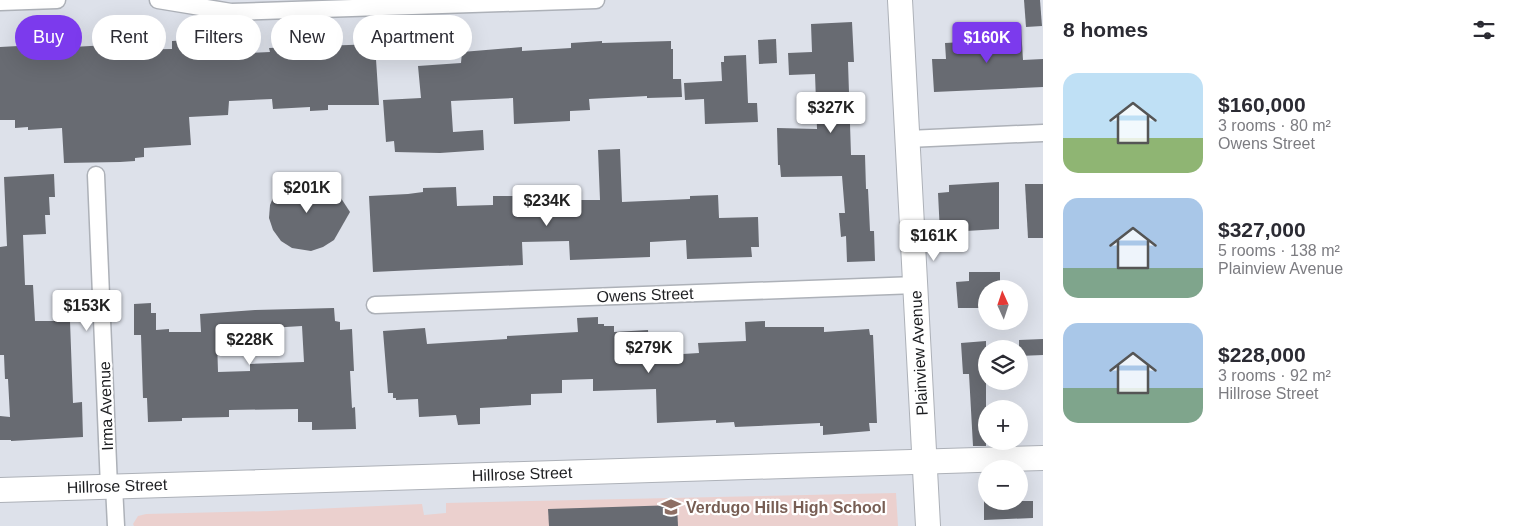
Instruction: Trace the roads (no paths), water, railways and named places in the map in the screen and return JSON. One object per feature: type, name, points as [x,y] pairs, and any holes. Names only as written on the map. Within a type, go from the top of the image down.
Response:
[{"type":"street","points":[[0,2],[57,0]]},
{"type":"street","points":[[158,0],[231,12],[596,0]]},
{"type":"street","name":"Plainview Avenue","points":[[900,0],[928,526]]},
{"type":"street","points":[[908,139],[1043,133]]},
{"type":"street","name":"Irma Avenue","points":[[96,175],[112,487],[116,526]]},
{"type":"street","name":"Owens Street","points":[[375,305],[916,285]]},
{"type":"street","name":"Hillrose Street","points":[[0,490],[1043,458]]},
{"type":"place","name":"Verdugo Hills High School","points":[[671,507]]}]
